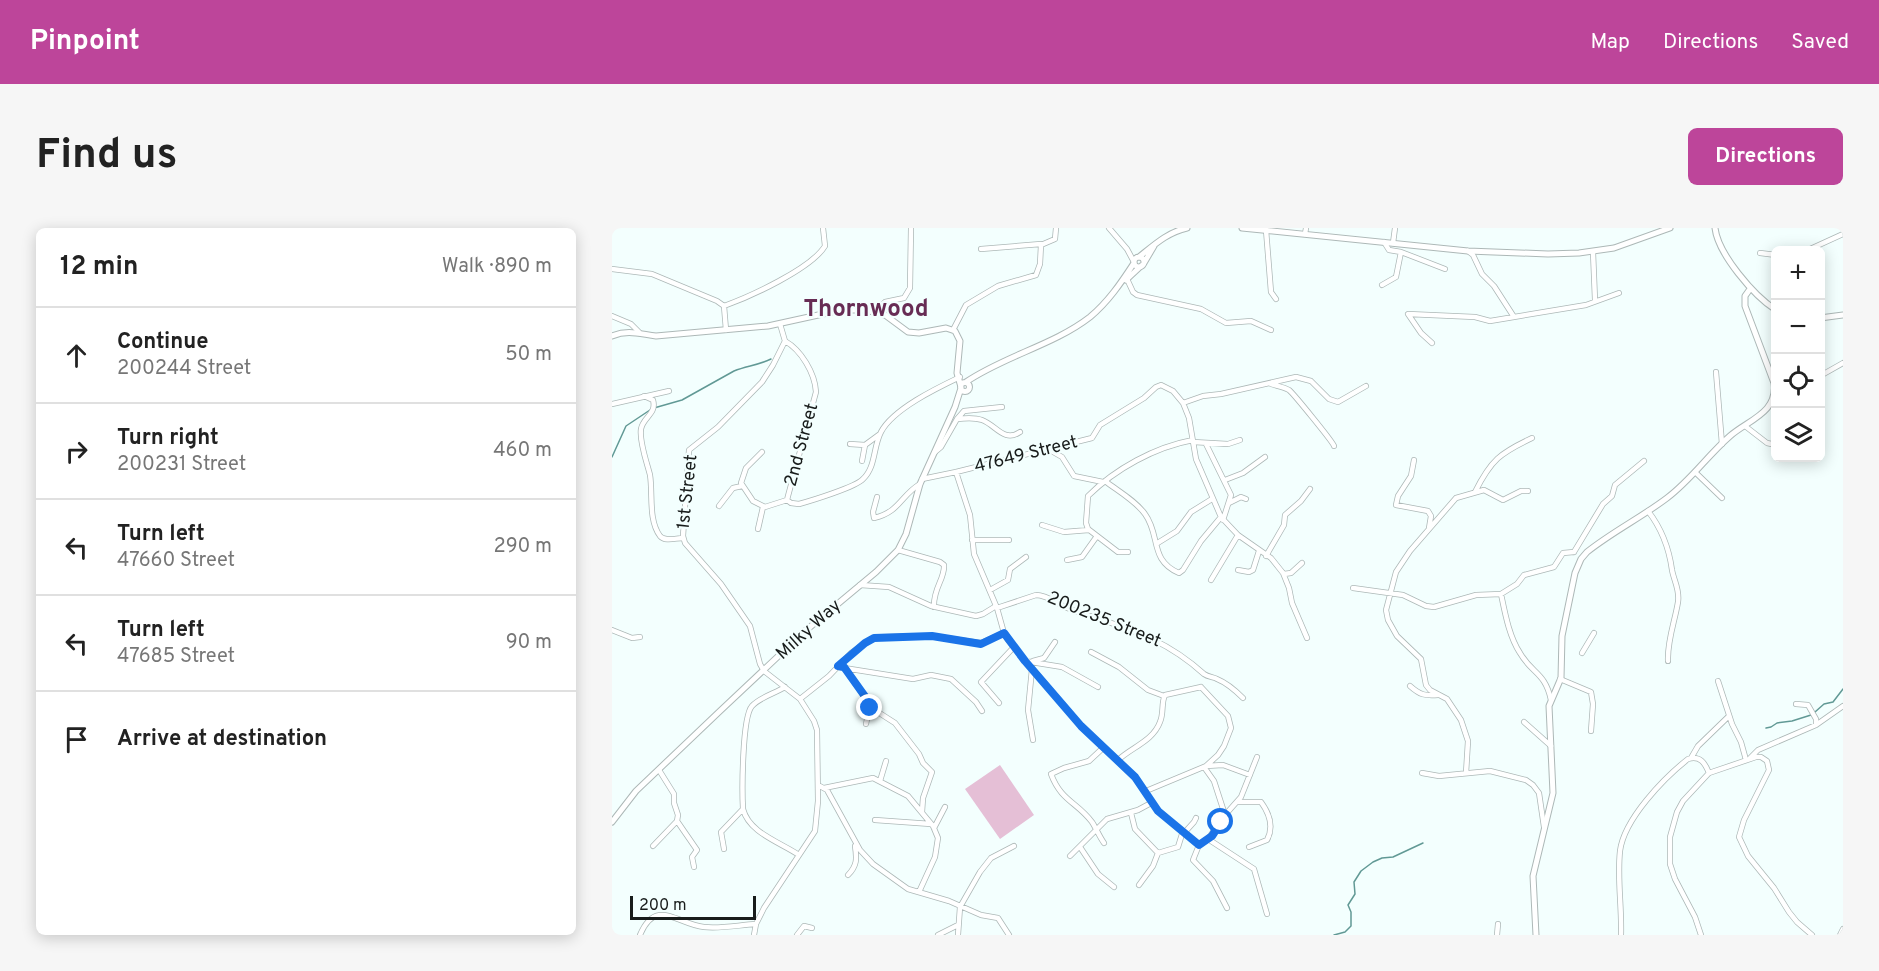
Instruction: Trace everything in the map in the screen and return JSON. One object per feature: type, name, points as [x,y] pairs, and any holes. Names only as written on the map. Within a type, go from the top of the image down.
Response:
[{"type":"street","points":[[724,306],[760,292],[816,257],[825,246],[823,228]]},
{"type":"street","points":[[881,313],[882,303],[906,296],[910,288],[911,228]]},
{"type":"street","points":[[981,249],[1042,244],[1055,239],[1056,228]]},
{"type":"street","points":[[1109,228],[1136,260],[1144,259],[1143,265]]},
{"type":"street","name":"Milky Way","points":[[1120,285],[1136,260],[1171,233],[1187,228]]},
{"type":"street","points":[[1242,228],[1306,231],[1468,251],[1548,254],[1593,252],[1636,242],[1670,228]]},
{"type":"street","points":[[1393,243],[1395,228]]},
{"type":"street","points":[[1715,228],[1722,249],[1750,289],[1771,306]]},
{"type":"street","points":[[1266,230],[1271,292],[1276,299]]},
{"type":"street","points":[[1817,246],[1843,234]]},
{"type":"street","points":[[1383,242],[1386,249],[1401,252],[1445,269]]},
{"type":"street","points":[[953,330],[966,305],[992,289],[1034,276],[1041,264],[1042,244]]},
{"type":"street","name":"Milky Way","points":[[612,822],[636,791],[819,618],[876,572],[898,550],[906,534],[921,482],[963,383],[1080,323],[1094,313],[1120,285],[1143,265],[1155,245]]},
{"type":"street","points":[[1468,251],[1514,317]]},
{"type":"street","points":[[1382,285],[1395,278],[1401,252]]},
{"type":"street","points":[[1593,252],[1595,300]]},
{"type":"street","points":[[1760,253],[1771,254]]},
{"type":"street","points":[[612,268],[652,274],[711,298],[724,306]]},
{"type":"street","points":[[1127,279],[1133,292],[1137,295],[1201,309],[1226,323],[1251,321],[1271,330]]},
{"type":"street","points":[[1750,289],[1745,296],[1745,306],[1771,373]]},
{"type":"street","points":[[1432,343],[1421,333],[1408,314],[1475,317],[1490,321],[1586,305],[1619,293]]},
{"type":"street","points":[[724,306],[726,330]]},
{"type":"street","points":[[620,320],[615,335],[639,332],[656,336],[780,324],[841,310],[858,309],[881,313],[908,332],[919,333],[946,328],[953,330],[960,341],[963,383],[932,391],[902,411],[887,424],[880,434],[865,445],[850,444]]},
{"type":"street","points":[[1825,317],[1843,315]]},
{"type":"street","points":[[612,316],[631,324],[639,332]]},
{"type":"street","points":[[780,324],[784,341]]},
{"type":"street","name":"2nd Street","points":[[763,507],[787,500],[816,392],[815,382],[796,348],[784,341]]},
{"type":"street","name":"1st Street","points":[[764,671],[760,664],[753,632],[747,620],[683,538],[689,450],[725,421],[762,382],[784,341]]},
{"type":"street","points":[[1825,374],[1843,363]]},
{"type":"street","points":[[1716,372],[1717,401],[1722,421],[1722,444]]},
{"type":"street","points":[[1307,638],[1292,603],[1285,575],[1266,556],[1238,535],[1222,518],[1196,459],[1189,418],[1182,403],[1203,396],[1300,377],[1311,381],[1329,399],[1338,402],[1366,386]]},
{"type":"street","points":[[1269,383],[1292,392],[1315,423],[1332,440],[1334,446]]},
{"type":"street","name":"47649 Street","points":[[921,482],[1092,438],[1100,425],[1159,386],[1170,389],[1182,403]]},
{"type":"street","points":[[612,404],[669,391]]},
{"type":"street","points":[[644,396],[654,402],[653,410],[643,422],[640,434],[650,476],[652,510],[660,536],[665,539],[683,538]]},
{"type":"street","points":[[1551,700],[1560,679],[1562,636],[1575,573],[1581,560],[1594,547],[1674,492],[1735,432],[1762,415],[1771,402]]},
{"type":"street","points":[[933,454],[941,447],[964,411],[1002,407]]},
{"type":"street","points":[[957,419],[978,418],[1007,436],[1020,432]]},
{"type":"street","points":[[1745,426],[1771,444]]},
{"type":"street","points":[[787,500],[799,504],[859,483],[870,470],[880,434]]},
{"type":"street","points":[[1475,492],[1485,472],[1496,458],[1512,447],[1533,438]]},
{"type":"street","points":[[1128,552],[1118,552],[1089,530],[1086,523],[1088,497],[1104,482],[1153,452],[1169,445],[1193,441],[1206,444],[1230,444],[1240,440]]},
{"type":"street","points":[[1048,449],[1062,457],[1074,476],[1104,482],[1146,515],[1158,555],[1166,565],[1180,573],[1206,534],[1222,518],[1231,495],[1206,444]]},
{"type":"street","points":[[862,461],[865,445]]},
{"type":"street","name":"2nd Street","points":[[742,486],[741,479],[746,468],[762,452]]},
{"type":"street","points":[[1225,480],[1243,473],[1265,457]]},
{"type":"street","points":[[1414,460],[1411,476],[1398,496],[1396,505],[1428,511],[1431,516],[1429,528]]},
{"type":"street","points":[[1574,552],[1603,504],[1612,496],[1615,485],[1644,461]]},
{"type":"street","points":[[956,472],[968,505],[974,554],[997,607],[1004,633],[1013,648],[1081,726],[1118,760],[1146,791],[1158,811],[1199,845]]},
{"type":"street","points":[[1695,472],[1722,498]]},
{"type":"street","points":[[878,497],[873,512],[874,518],[894,509],[921,482]]},
{"type":"street","points":[[719,506],[733,488],[742,486],[753,501],[763,507],[758,529]]},
{"type":"street","points":[[1266,556],[1285,523],[1285,515],[1301,501],[1310,489]]},
{"type":"street","points":[[1466,773],[1467,734],[1448,699],[1430,690],[1426,685],[1421,659],[1399,639],[1388,620],[1386,610],[1400,566],[1410,551],[1456,498],[1488,490],[1501,500],[1521,491],[1528,491]]},
{"type":"street","points":[[1229,503],[1239,497],[1246,499]]},
{"type":"street","points":[[1156,543],[1177,531],[1191,512],[1212,499]]},
{"type":"street","points":[[1648,511],[1661,528],[1678,587],[1668,661]]},
{"type":"street","points":[[1042,525],[1064,532],[1089,530]]},
{"type":"street","points":[[1211,579],[1238,535]]},
{"type":"street","points":[[1067,560],[1082,557],[1097,536]]},
{"type":"street","points":[[972,540],[1009,540]]},
{"type":"street","points":[[898,550],[940,562],[944,566],[944,572],[935,590],[934,607]]},
{"type":"street","points":[[1238,570],[1249,572],[1253,570],[1259,551]]},
{"type":"street","points":[[1574,552],[1581,560]]},
{"type":"street","points":[[1353,588],[1391,593],[1434,607],[1476,595],[1501,594],[1517,584],[1524,575],[1554,567],[1563,553],[1574,552]]},
{"type":"street","points":[[990,590],[1008,580],[1010,569],[1026,557]]},
{"type":"street","points":[[1285,575],[1291,573],[1302,563]]},
{"type":"street","name":"200235 Street","points":[[860,585],[890,587],[934,607],[979,616],[997,607],[1041,595],[1067,608],[1158,641],[1178,652],[1201,669],[1204,674],[1223,682],[1243,698]]},
{"type":"street","points":[[1501,594],[1512,638],[1520,654],[1546,683],[1551,700],[1553,793],[1533,876],[1536,935]]},
{"type":"street","points":[[612,630],[632,638],[639,637]]},
{"type":"street","points":[[800,699],[865,643],[874,638],[932,636],[981,644],[1004,633]]},
{"type":"street","points":[[1582,653],[1594,633]]},
{"type":"street","points":[[1027,662],[1044,658],[1055,642]]},
{"type":"street","points":[[1587,647],[1589,654]]},
{"type":"street","points":[[999,703],[981,682],[1013,648]]},
{"type":"street","points":[[1091,652],[1119,667],[1148,690],[1164,696],[1201,687]]},
{"type":"street","points":[[1027,662],[1065,668],[1089,684],[1098,687]]},
{"type":"street","points":[[838,666],[913,679],[931,675],[951,679],[976,702],[982,711]]},
{"type":"street","points":[[844,667],[870,707],[898,726],[923,763],[932,772],[923,798],[922,812]]},
{"type":"street","points":[[1032,669],[1028,710],[1033,740]]},
{"type":"street","points":[[754,935],[756,924],[815,831],[818,785],[817,730],[814,721],[800,699],[764,671]]},
{"type":"street","points":[[1201,687],[1204,674]]},
{"type":"street","points":[[1560,679],[1591,692],[1593,704],[1591,731]]},
{"type":"street","points":[[1718,681],[1748,760]]},
{"type":"street","points":[[785,687],[754,704],[749,712],[745,731],[743,809],[745,817],[754,828],[799,855]]},
{"type":"street","points":[[1146,791],[1205,766],[1221,752],[1230,732],[1231,723],[1228,716],[1201,687]]},
{"type":"street","points":[[1410,687],[1423,696],[1441,694]]},
{"type":"street","points":[[1118,760],[1155,732],[1163,714],[1164,696]]},
{"type":"street","points":[[1796,704],[1808,705],[1816,719],[1816,725]]},
{"type":"street","points":[[1748,760],[1758,750],[1816,725],[1843,706]]},
{"type":"street","points":[[866,724],[870,707]]},
{"type":"street","points":[[1621,935],[1619,868],[1622,842],[1634,817],[1649,797],[1691,758],[1698,746],[1730,716]]},
{"type":"street","points":[[1524,722],[1551,746]]},
{"type":"street","points":[[1104,747],[1089,761],[1051,774],[1063,796],[1091,821],[1104,843]]},
{"type":"street","points":[[1227,908],[1213,881],[1194,861],[1194,855],[1199,845],[1208,839],[1225,815],[1238,803],[1257,757]]},
{"type":"street","points":[[1701,935],[1695,917],[1672,870],[1669,852],[1670,837],[1680,804],[1709,773],[1756,757],[1765,759],[1769,770],[1744,820],[1740,842],[1792,917],[1805,932],[1812,935]]},
{"type":"street","points":[[1691,758],[1702,760],[1709,773]]},
{"type":"street","points":[[880,781],[886,761]]},
{"type":"street","points":[[1205,766],[1223,765],[1250,775]]},
{"type":"street","points":[[1205,766],[1214,781],[1225,815]]},
{"type":"street","points":[[653,846],[677,821],[678,815],[674,794],[659,770]]},
{"type":"street","points":[[1422,773],[1439,777],[1497,772],[1530,782],[1540,797],[1545,833]]},
{"type":"street","points":[[824,788],[872,778],[904,793],[922,812],[933,826],[938,838],[936,851],[919,892]]},
{"type":"street","points":[[818,785],[829,794],[854,841],[873,864],[903,886],[949,901],[960,908],[998,918],[1009,935]]},
{"type":"street","points":[[1238,803],[1251,800],[1261,801],[1271,823],[1271,832],[1267,840],[1249,847]]},
{"type":"street","points":[[1070,856],[1107,819],[1131,813],[1152,803]]},
{"type":"street","points":[[933,826],[945,807]]},
{"type":"street","points":[[724,849],[722,832],[743,809]]},
{"type":"street","points":[[1131,813],[1135,829],[1158,853]]},
{"type":"street","points":[[1158,853],[1178,847],[1184,831],[1196,818]]},
{"type":"street","points":[[875,820],[933,826]]},
{"type":"street","points":[[677,821],[697,850],[692,857],[694,867]]},
{"type":"street","points":[[1208,839],[1254,869],[1267,914]]},
{"type":"street","points":[[848,875],[854,870],[856,863],[854,841]]},
{"type":"street","points":[[958,935],[960,908],[978,874],[988,861],[1014,846]]},
{"type":"street","points":[[1080,847],[1098,874],[1114,887]]},
{"type":"street","points":[[1138,885],[1153,866],[1158,853]]},
{"type":"street","points":[[640,935],[646,924],[662,914],[697,926],[756,924]]},
{"type":"street","points":[[1497,935],[1498,924]]},
{"type":"street","points":[[938,935],[958,925]]},
{"type":"street","points":[[797,935],[804,926],[812,928]]},
{"type":"street","points":[[1840,935],[1843,929]]},
{"type":"shaded area","points":[[1000,765],[1034,815],[1000,839],[965,789]]},
{"type":"waterway","points":[[654,408],[682,400],[734,371],[771,359]]},
{"type":"waterway","points":[[612,457],[626,426],[650,410]]},
{"type":"waterway","points":[[1815,712],[1824,704],[1833,702],[1843,689]]},
{"type":"waterway","points":[[1766,728],[1811,715]]},
{"type":"waterway","points":[[1334,935],[1345,932],[1351,926],[1351,912],[1348,905],[1355,894],[1354,882],[1361,871],[1373,862],[1393,857],[1423,843]]},
{"type":"district","name":"Thornwood","points":[[866,310]]},
{"type":"route","points":[[870,708],[869,702],[844,667],[838,666],[851,653],[870,640],[881,637],[932,636],[981,644],[1004,633],[1081,726],[1135,777],[1158,811],[1199,845],[1212,836],[1221,822]]}]
